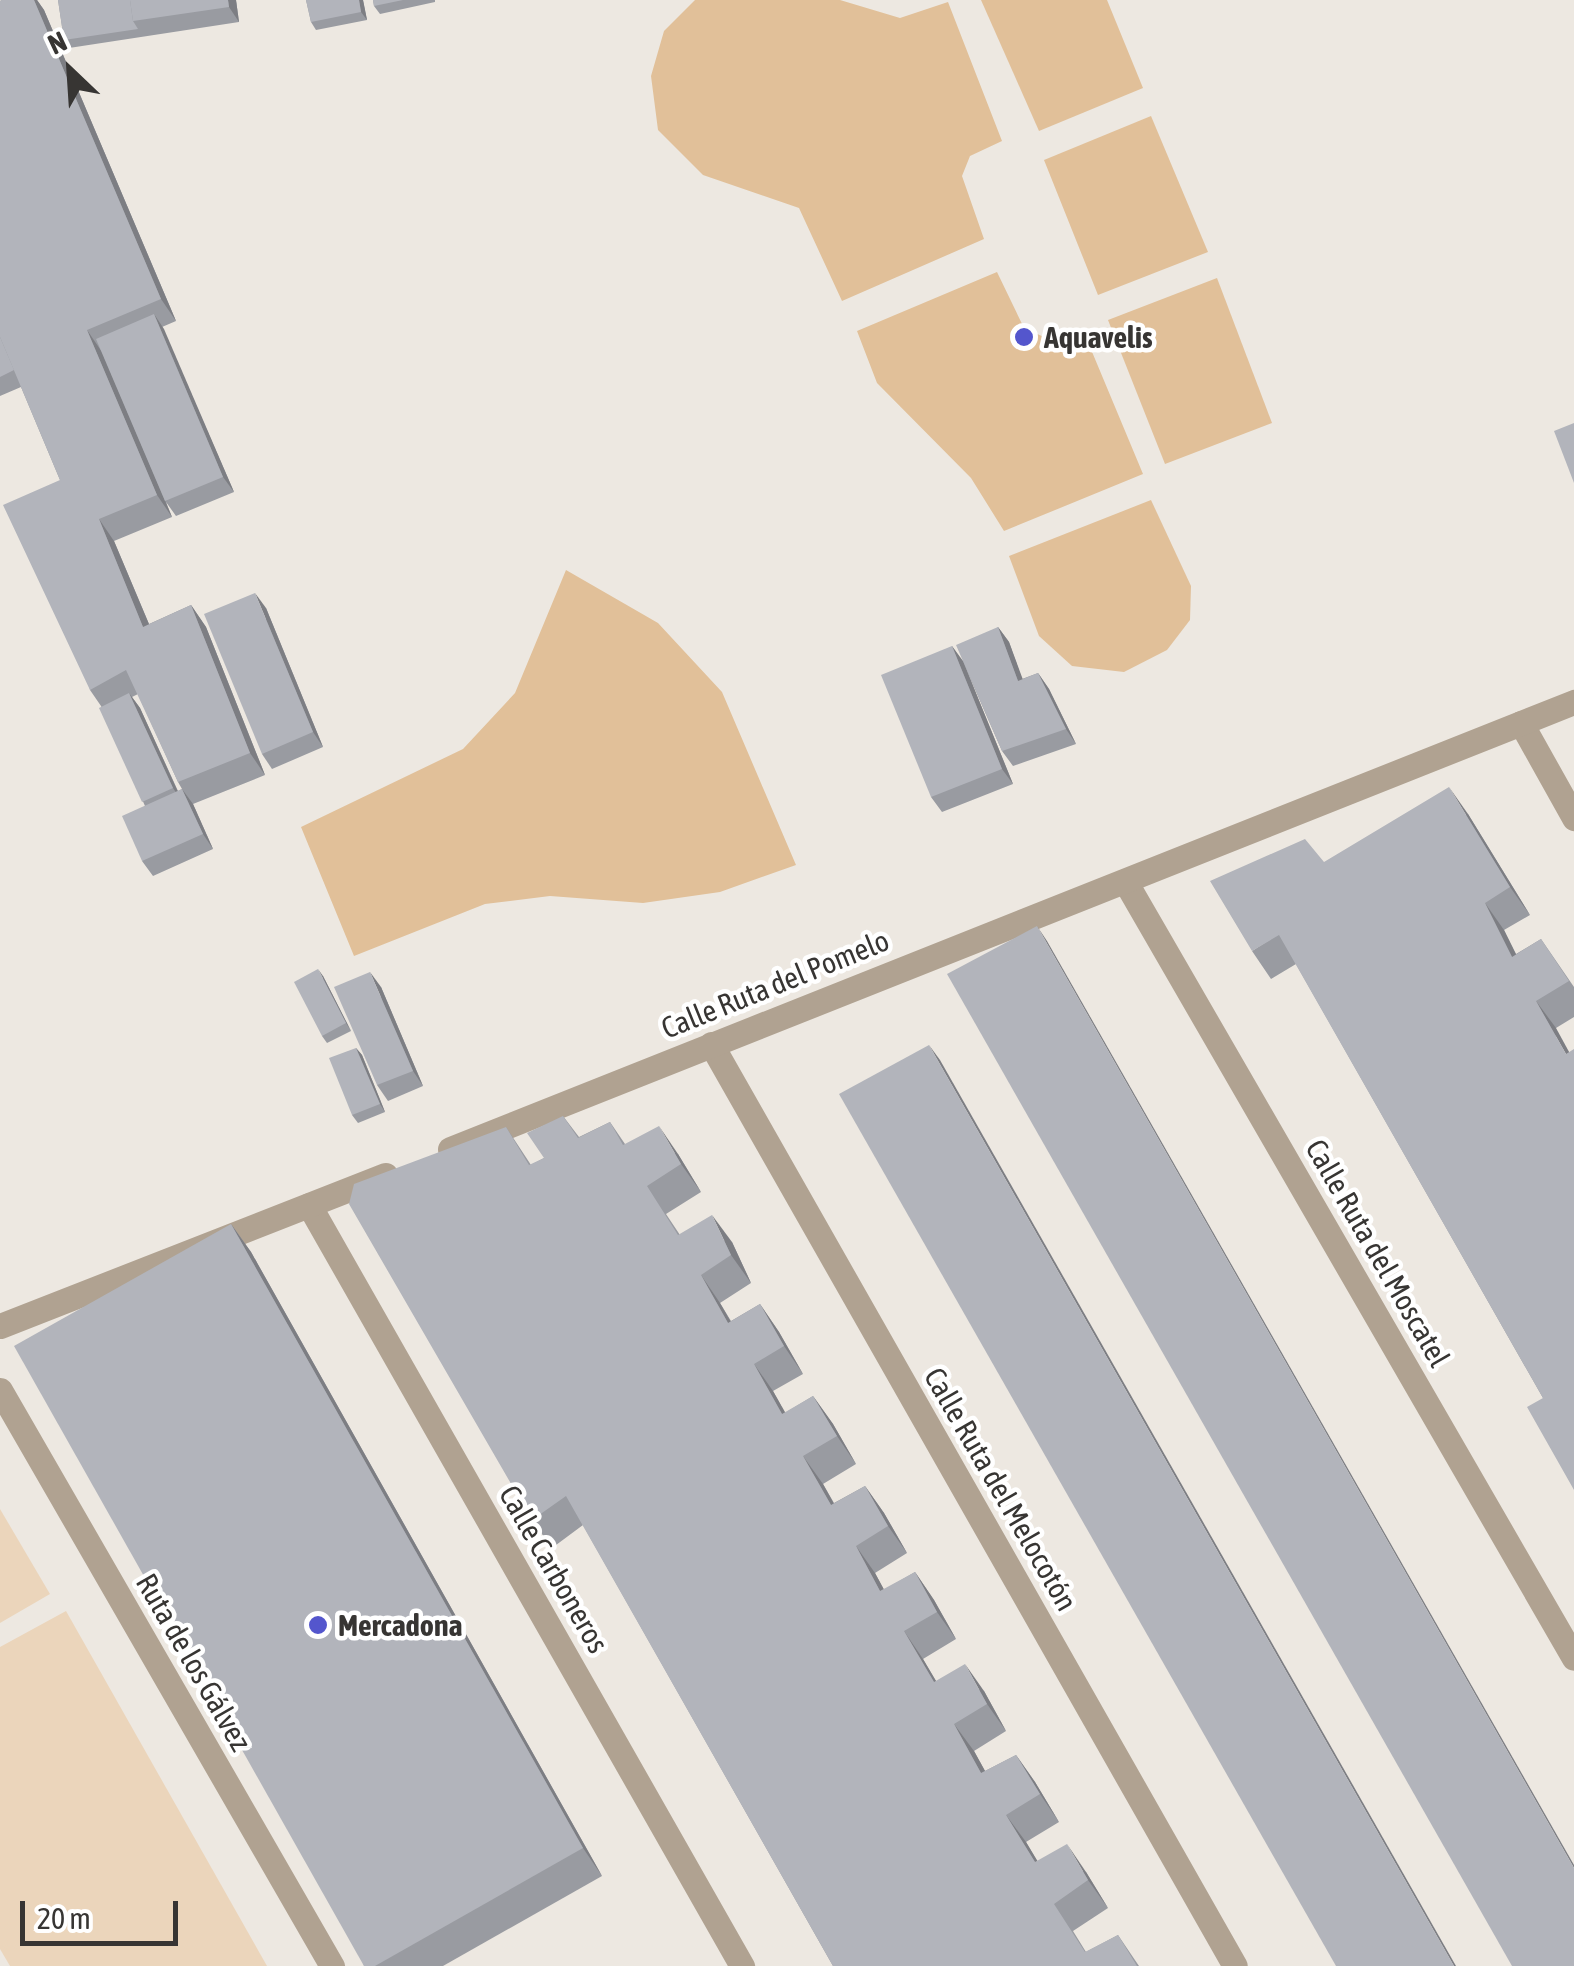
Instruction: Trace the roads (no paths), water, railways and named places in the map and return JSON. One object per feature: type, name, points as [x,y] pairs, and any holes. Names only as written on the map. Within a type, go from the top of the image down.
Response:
[{"type":"street","name":"Calle Ruta del Pomelo","points":[[0,1326],[1574,702]]},
{"type":"street","points":[[1521,723],[1574,818]]},
{"type":"street","name":"Calle Ruta del Moscatel","points":[[1125,880],[1574,1658]]},
{"type":"street","name":"Calle Ruta del Melocotón","points":[[711,1044],[1235,1966]]},
{"type":"street","name":"Calle Carboneros","points":[[309,1205],[742,1966]]},
{"type":"street","name":"Ruta de los Gálvez","points":[[0,1390],[332,1966]]},
{"type":"place","name":"Aquavelis","points":[[1024,337]]},
{"type":"place","name":"Mercadona","points":[[318,1625]]}]
